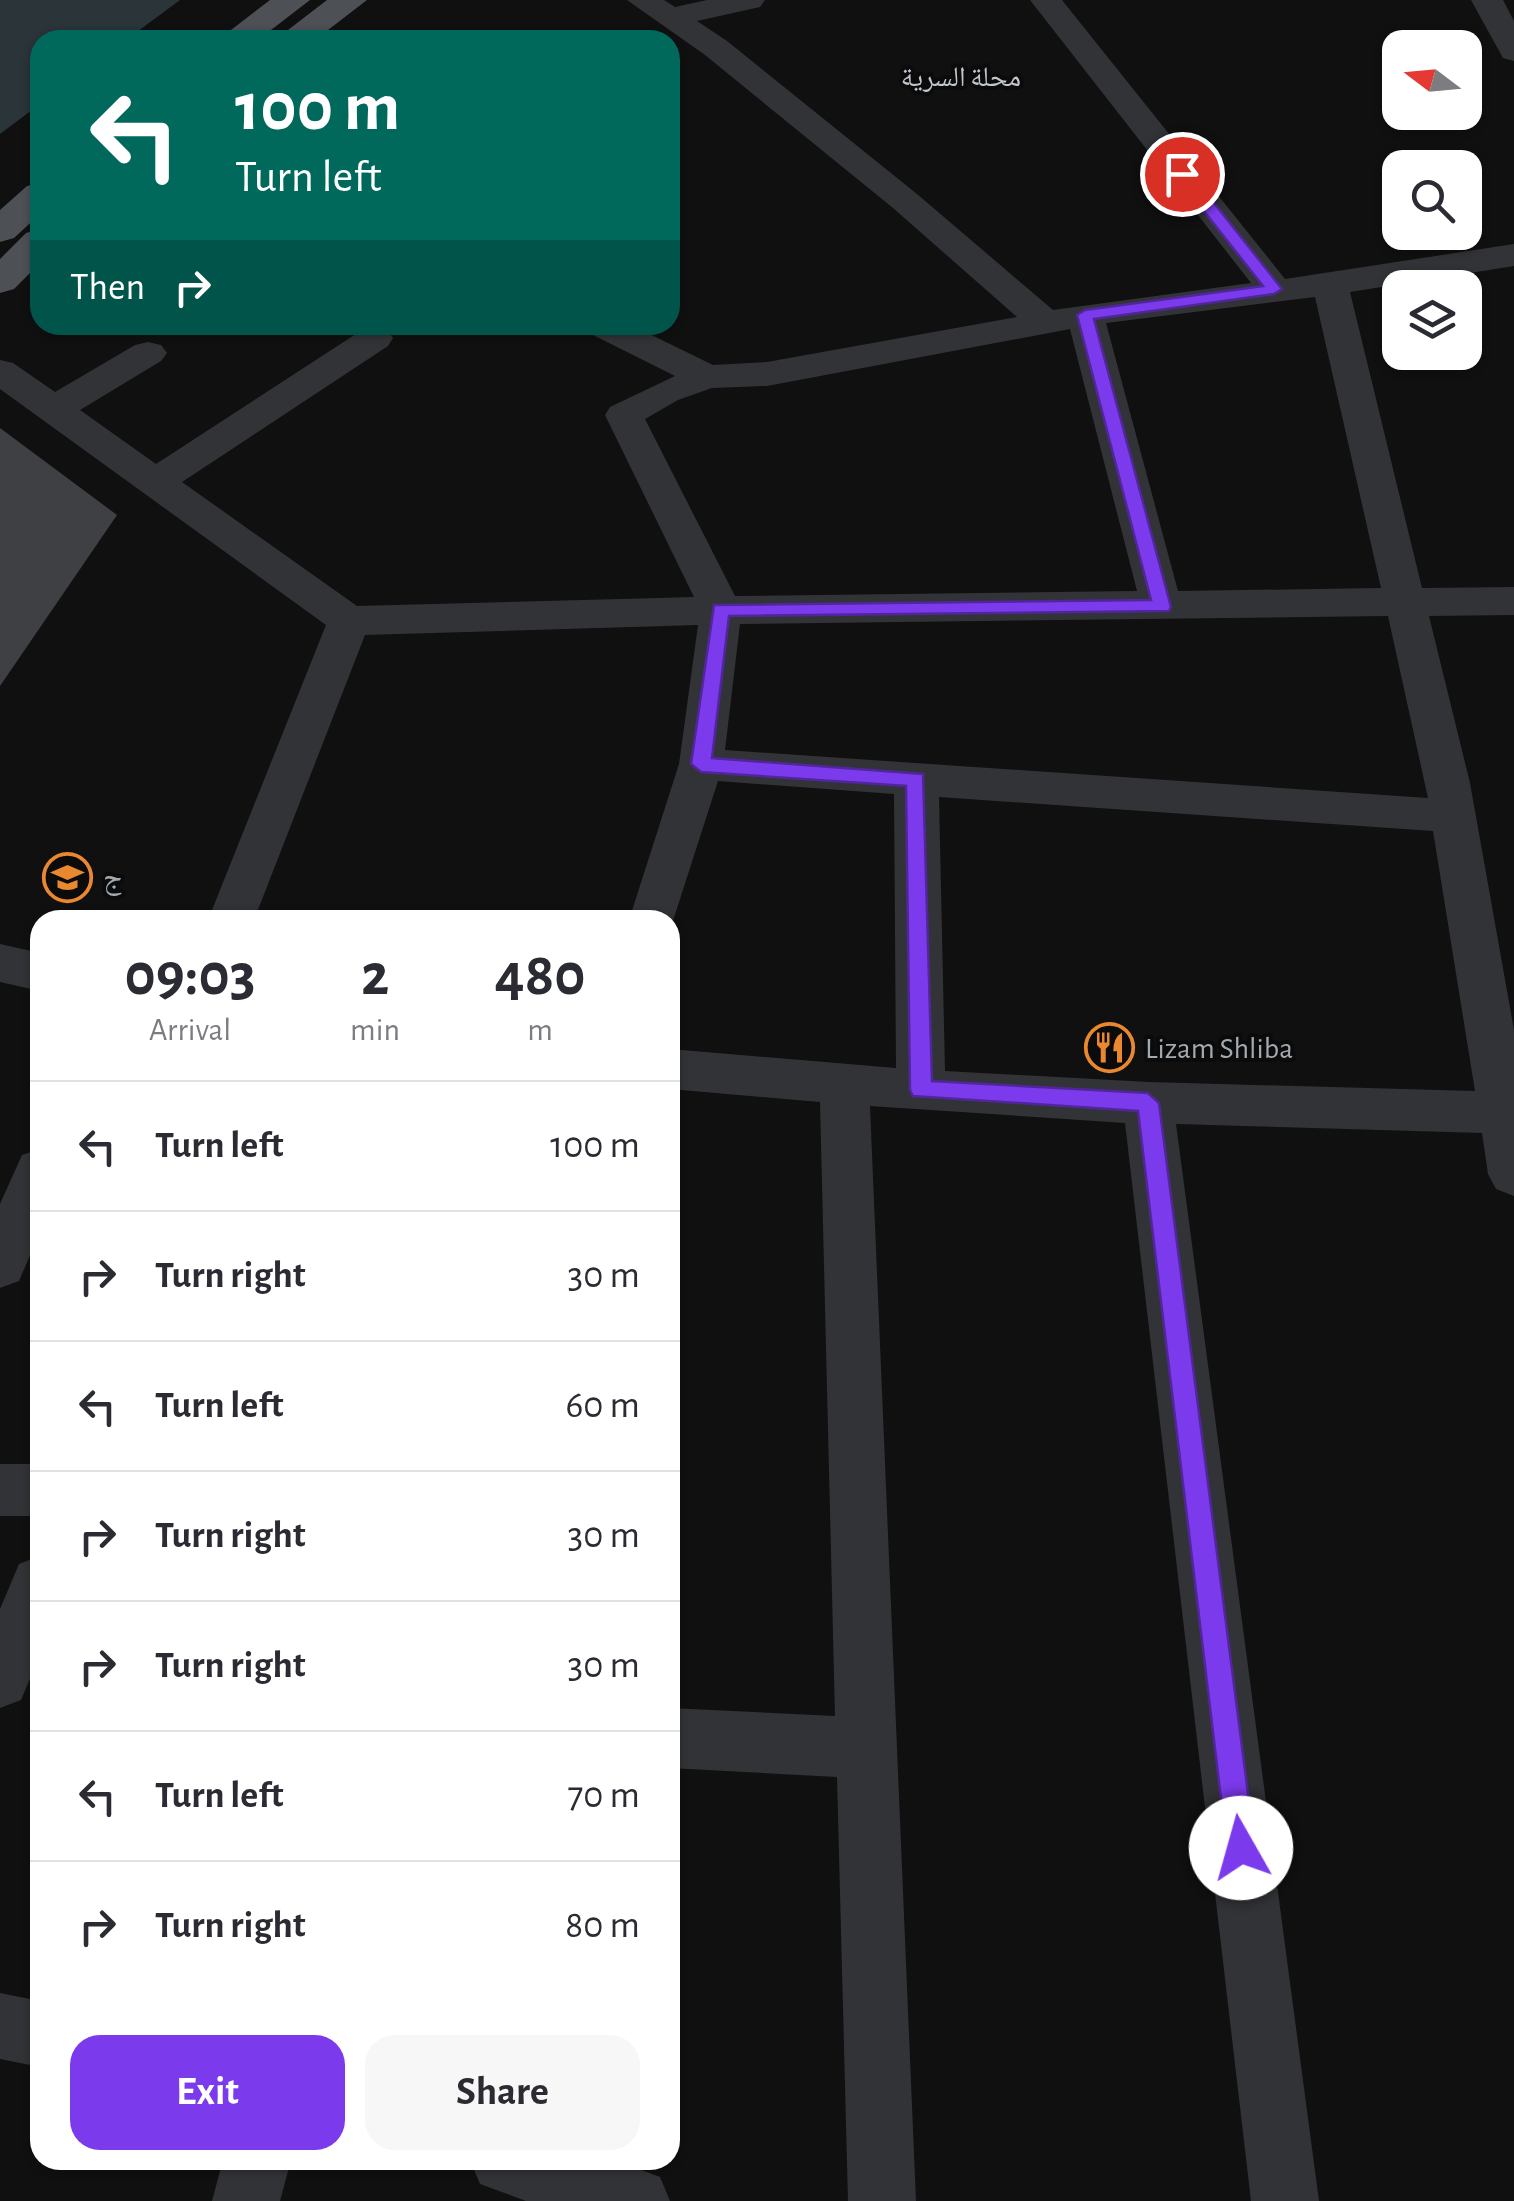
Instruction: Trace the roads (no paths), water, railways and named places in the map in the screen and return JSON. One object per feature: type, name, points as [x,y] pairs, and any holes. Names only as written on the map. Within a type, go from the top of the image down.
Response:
[{"type":"main road","points":[[250,30],[293,0]]},
{"type":"main road","points":[[306,30],[350,0]]},
{"type":"main road","points":[[0,230],[30,203]]},
{"type":"main road","points":[[0,281],[30,251]]},
{"type":"street","points":[[656,9],[749,0]]},
{"type":"street","points":[[1046,0],[1274,289]]},
{"type":"street","points":[[1487,0],[1514,51]]},
{"type":"street","points":[[656,9],[746,72],[1045,322]]},
{"type":"street","points":[[655,910],[701,764],[720,610],[624,415],[664,392],[707,378],[767,374],[1085,315],[1330,284],[1514,255]]},
{"type":"street","points":[[1330,284],[1408,605],[1453,816],[1509,1114],[1514,1174]]},
{"type":"street","points":[[1085,315],[1162,607]]},
{"type":"street","points":[[622,335],[707,378]]},
{"type":"street","points":[[155,482],[374,338]]},
{"type":"street","points":[[54,409],[148,353]]},
{"type":"street","points":[[0,371],[349,621],[720,610],[1514,601]]},
{"type":"street","points":[[236,910],[349,621]]},
{"type":"street","points":[[701,764],[1453,816]]},
{"type":"street","points":[[916,779],[921,1090]]},
{"type":"street","points":[[0,963],[30,970]]},
{"type":"street","points":[[680,1070],[921,1090],[1148,1103],[1398,1107],[1509,1114]]},
{"type":"street","points":[[844,1083],[882,2201]]},
{"type":"street","points":[[1148,1103],[1285,2201]]},
{"type":"street","points":[[0,1265],[30,1194]]},
{"type":"street","points":[[0,1490],[30,1490]]},
{"type":"street","points":[[0,1678],[30,1608]]},
{"type":"street","points":[[680,1739],[867,1748]]},
{"type":"street","points":[[0,2026],[30,2032]]},
{"type":"street","points":[[246,2201],[254,2170]]},
{"type":"street","points":[[536,2170],[636,2201]]},
{"type":"place","name":"ج","points":[[68,877]]},
{"type":"place","name":"Lizam Shliba","points":[[1110,1048]]},
{"type":"district","name":"محلة السرية","points":[[961,76]]}]
